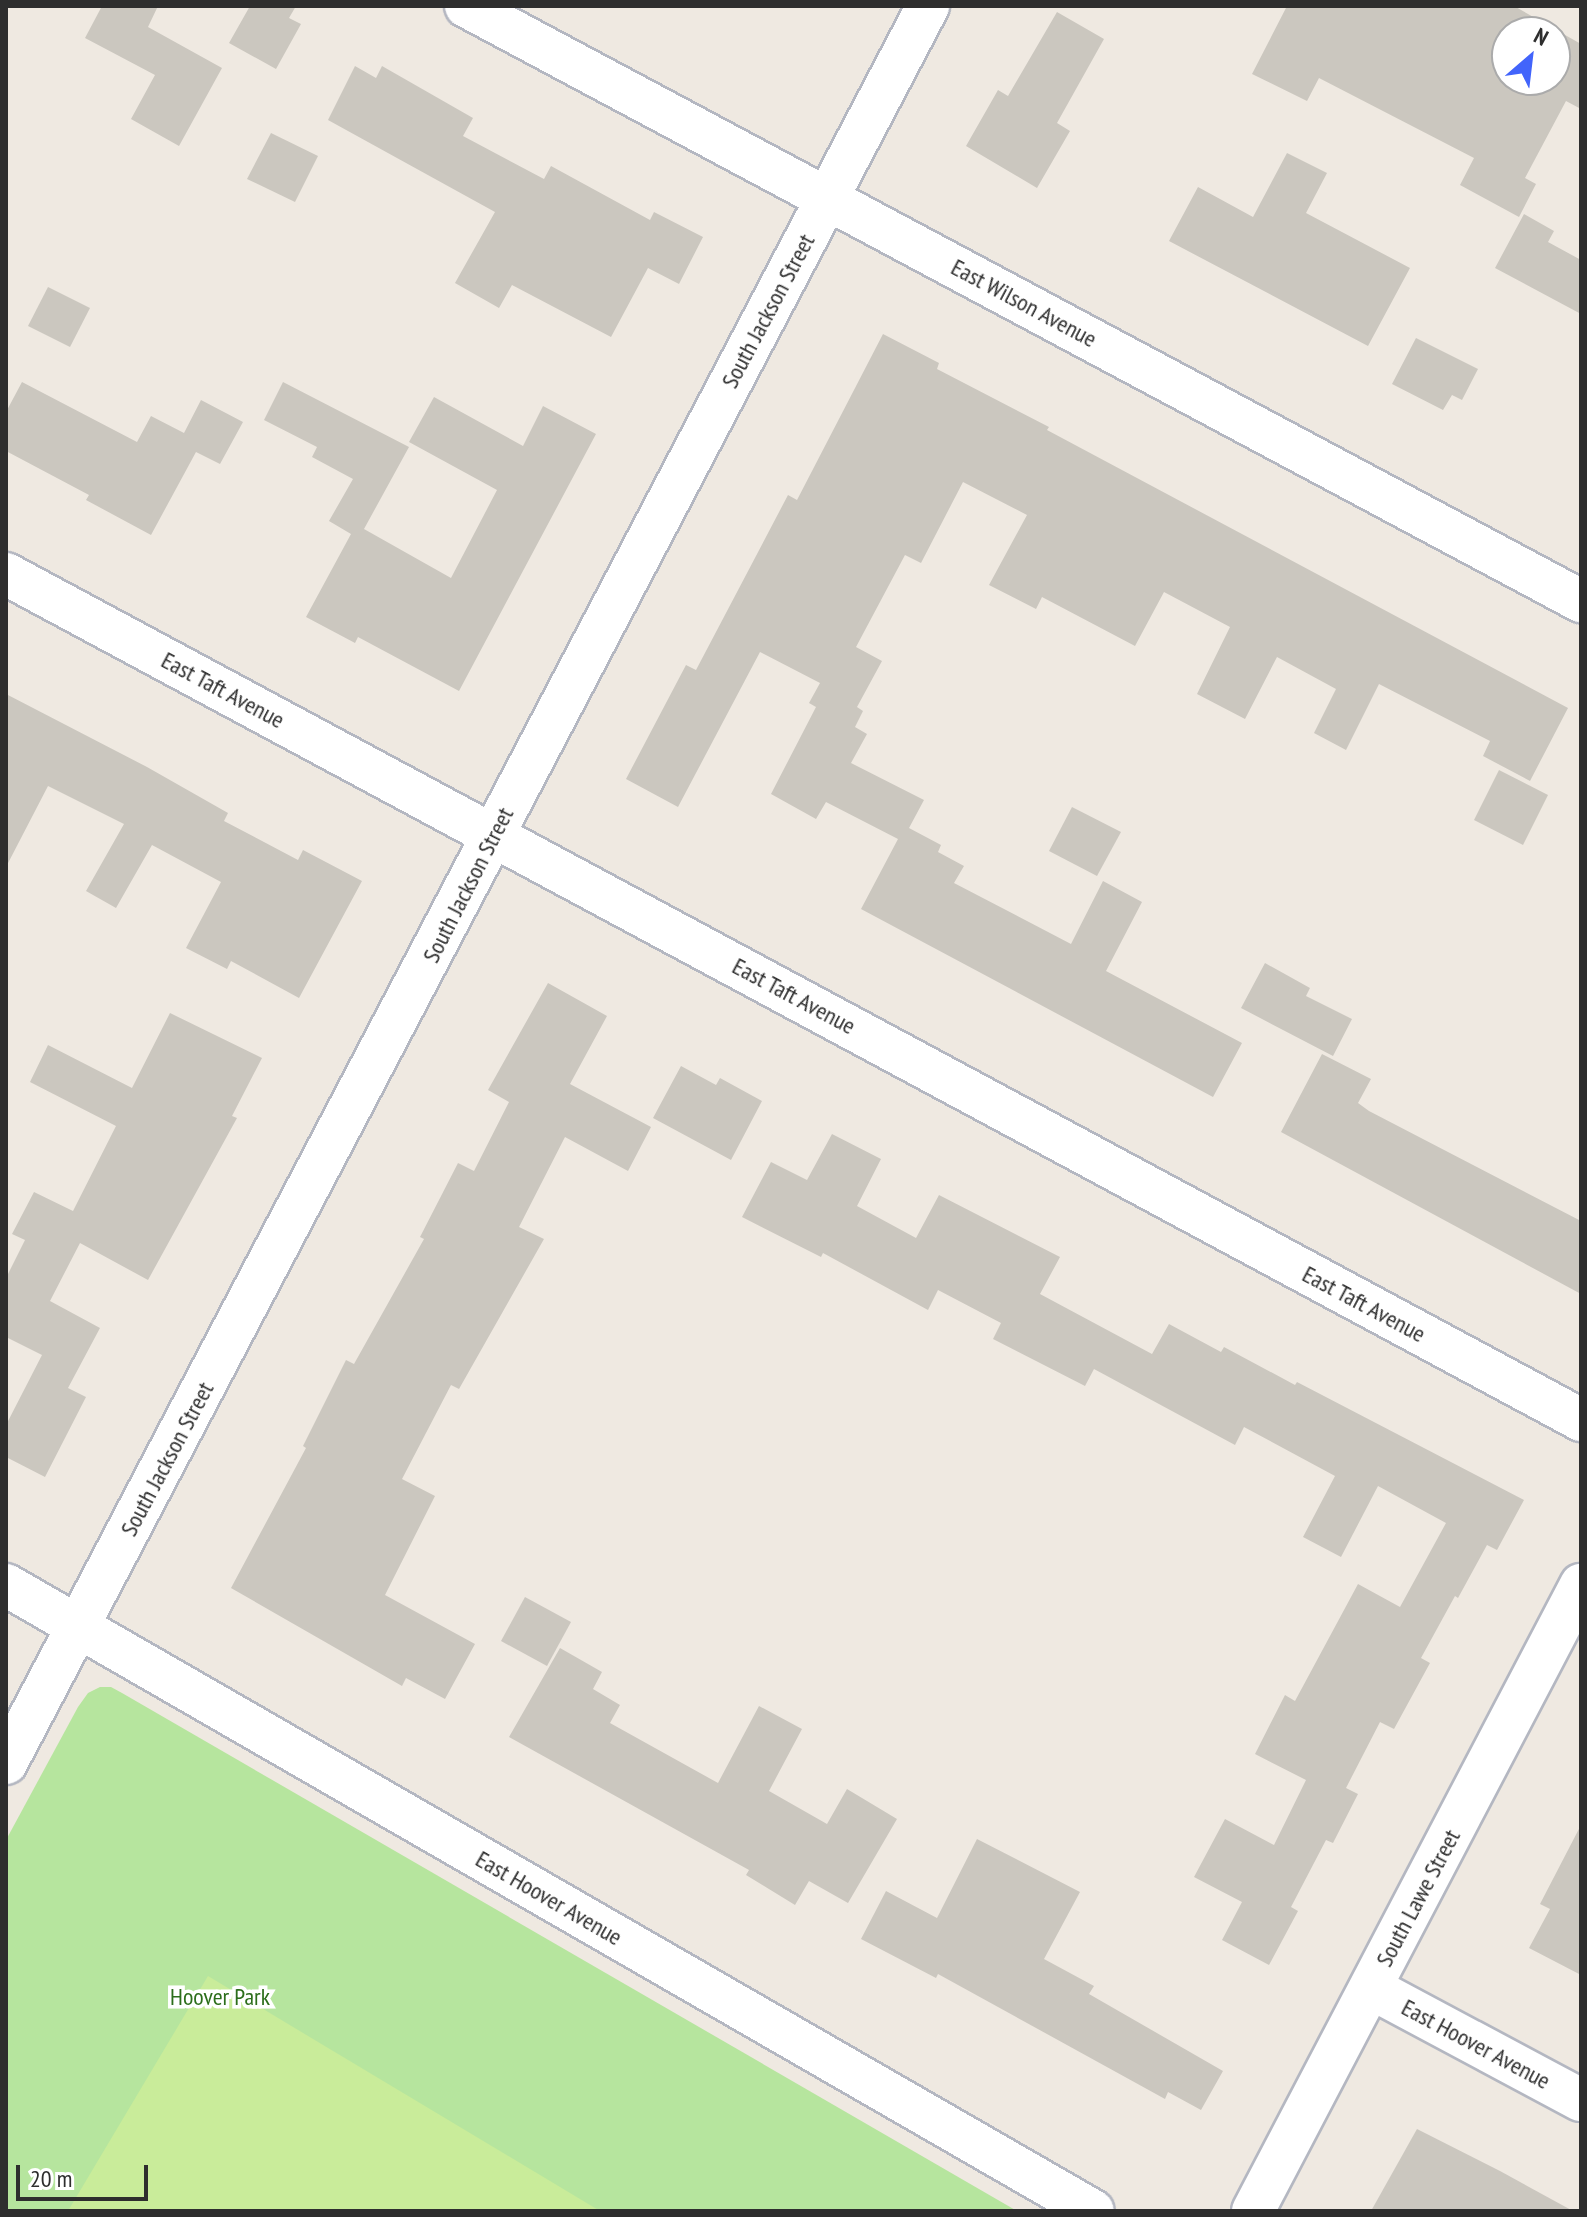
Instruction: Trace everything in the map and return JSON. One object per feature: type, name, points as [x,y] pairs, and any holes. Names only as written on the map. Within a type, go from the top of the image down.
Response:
[{"type":"street","name":"East Wilson Avenue","points":[[466,6],[1581,601]]},
{"type":"street","name":"South Jackson Street","points":[[6,1763],[928,6]]},
{"type":"street","name":"East Taft Avenue","points":[[6,574],[1581,1420]]},
{"type":"street","name":"East Hoover Avenue","points":[[6,1585],[1093,2211]]},
{"type":"street","name":"South Lawe Street","points":[[1253,2211],[1581,1585]]},
{"type":"street","name":"East Hoover Avenue","points":[[1371,1988],[1581,2100]]},
{"type":"green space","name":"Hoover Park","points":[[100,1687],[111,1687],[122,1693],[1017,2211],[6,2211],[6,1840],[78,1707],[88,1693]]},
{"type":"green space","points":[[208,1976],[600,2211],[68,2211]]},
{"type":"building","points":[[102,6],[158,6],[148,27],[222,68],[179,146],[131,119],[155,75],[85,38]]},
{"type":"building","points":[[250,6],[296,6],[289,18],[301,24],[276,69],[229,43]]},
{"type":"building","points":[[1287,6],[1514,6],[1532,16],[1491,16],[1491,96],[1571,96],[1571,38],[1581,44],[1581,109],[1566,101],[1525,178],[1536,184],[1519,217],[1460,185],[1474,158],[1319,78],[1307,101],[1252,74]]},
{"type":"building","points":[[1057,12],[1104,39],[1057,123],[1070,131],[1037,188],[966,146],[998,90],[1008,96]]},
{"type":"building","points":[[355,66],[376,78],[382,66],[473,118],[463,136],[544,179],[551,166],[650,220],[654,212],[703,237],[679,284],[648,268],[611,337],[512,285],[499,308],[455,283],[495,212],[328,120]]},
{"type":"building","points":[[271,133],[318,156],[295,202],[247,179]]},
{"type":"building","points":[[1287,153],[1327,173],[1306,213],[1410,268],[1368,346],[1169,241],[1198,187],[1253,217]]},
{"type":"building","points":[[1524,214],[1554,231],[1548,242],[1581,260],[1581,314],[1495,268]]},
{"type":"building","points":[[48,287],[90,308],[70,347],[28,326]]},
{"type":"building","points":[[883,334],[939,363],[937,369],[1049,427],[1047,430],[1568,708],[1530,781],[1483,756],[1490,741],[1379,684],[1346,750],[1314,733],[1336,689],[1277,657],[1245,719],[1197,694],[1230,627],[1164,592],[1135,646],[1042,597],[1036,609],[989,585],[1027,515],[963,482],[921,563],[905,555],[856,647],[882,661],[857,707],[863,711],[855,727],[867,734],[851,763],[924,800],[909,828],[941,845],[938,852],[964,866],[954,883],[1071,944],[1103,881],[1142,902],[1106,971],[1242,1043],[1213,1097],[861,909],[898,839],[826,802],[816,819],[771,794],[816,707],[809,703],[820,683],[760,652],[678,807],[626,779],[686,665],[696,670],[788,495],[797,500]]},
{"type":"building","points":[[1416,338],[1478,369],[1462,400],[1452,395],[1443,410],[1392,384]]},
{"type":"building","points":[[22,382],[137,442],[151,416],[184,433],[201,400],[243,422],[220,464],[196,452],[151,535],[86,500],[89,495],[6,451],[6,412]]},
{"type":"building","points":[[283,382],[409,447],[364,529],[451,578],[497,490],[409,442],[434,397],[523,446],[543,406],[596,434],[459,691],[358,637],[355,643],[306,617],[351,534],[329,521],[353,479],[312,457],[317,447],[264,420]]},
{"type":"building","points":[[6,694],[228,813],[224,821],[298,860],[303,850],[362,881],[299,998],[231,961],[227,969],[186,948],[221,882],[152,845],[116,908],[86,891],[124,824],[48,786],[6,867]]},
{"type":"building","points":[[1499,770],[1548,795],[1523,845],[1474,820]]},
{"type":"building","points":[[1072,807],[1121,832],[1097,876],[1049,851]]},
{"type":"building","points":[[1265,963],[1310,988],[1306,996],[1352,1019],[1333,1056],[1241,1008]]},
{"type":"building","points":[[548,983],[607,1016],[570,1084],[651,1127],[628,1171],[565,1137],[519,1227],[544,1239],[459,1389],[451,1385],[402,1479],[435,1496],[385,1595],[475,1644],[445,1699],[406,1678],[402,1686],[231,1588],[306,1448],[303,1446],[346,1360],[354,1364],[424,1239],[420,1237],[458,1163],[474,1171],[509,1102],[488,1090]]},
{"type":"building","points":[[170,1013],[262,1058],[232,1116],[237,1118],[148,1280],[80,1243],[50,1301],[100,1328],[68,1388],[86,1397],[45,1477],[6,1457],[6,1425],[42,1355],[6,1337],[6,1278],[25,1240],[12,1234],[34,1192],[73,1211],[116,1126],[30,1082],[48,1045],[132,1088]]},
{"type":"building","points":[[1322,1054],[1371,1079],[1358,1103],[1369,1111],[1581,1221],[1581,1294],[1281,1132]]},
{"type":"building","points":[[681,1066],[716,1085],[720,1078],[762,1101],[731,1160],[653,1118]]},
{"type":"building","points":[[832,1134],[881,1159],[857,1206],[916,1238],[939,1195],[1060,1257],[1040,1294],[1152,1354],[1169,1324],[1221,1352],[1224,1347],[1295,1385],[1297,1382],[1524,1500],[1497,1550],[1487,1545],[1458,1598],[1455,1596],[1421,1658],[1430,1663],[1394,1729],[1380,1722],[1346,1788],[1358,1794],[1333,1843],[1326,1840],[1291,1907],[1298,1911],[1269,1965],[1222,1940],[1242,1902],[1194,1877],[1225,1819],[1274,1845],[1306,1780],[1255,1754],[1285,1695],[1295,1701],[1358,1584],[1400,1607],[1446,1523],[1378,1486],[1341,1557],[1303,1537],[1335,1476],[1244,1427],[1235,1445],[1094,1369],[1085,1386],[993,1339],[1001,1323],[938,1290],[928,1310],[823,1253],[821,1257],[742,1217],[771,1162],[807,1180]]},
{"type":"building","points":[[525,1597],[571,1622],[547,1666],[501,1641]]},
{"type":"building","points":[[560,1648],[602,1672],[593,1689],[620,1705],[610,1723],[718,1783],[759,1706],[802,1729],[769,1791],[827,1824],[847,1789],[897,1819],[848,1903],[809,1881],[795,1905],[746,1875],[749,1870],[509,1737]]},
{"type":"building","points":[[1581,1825],[1581,1975],[1529,1948],[1550,1909],[1540,1904]]},
{"type":"building","points":[[977,1839],[1080,1892],[1044,1959],[1094,1986],[1089,1994],[1223,2071],[1201,2110],[1168,2092],[1165,2099],[938,1974],[936,1978],[861,1939],[886,1891],[937,1918]]},
{"type":"building","points":[[1417,2129],[1500,2171],[1573,2211],[1371,2211]]}]
